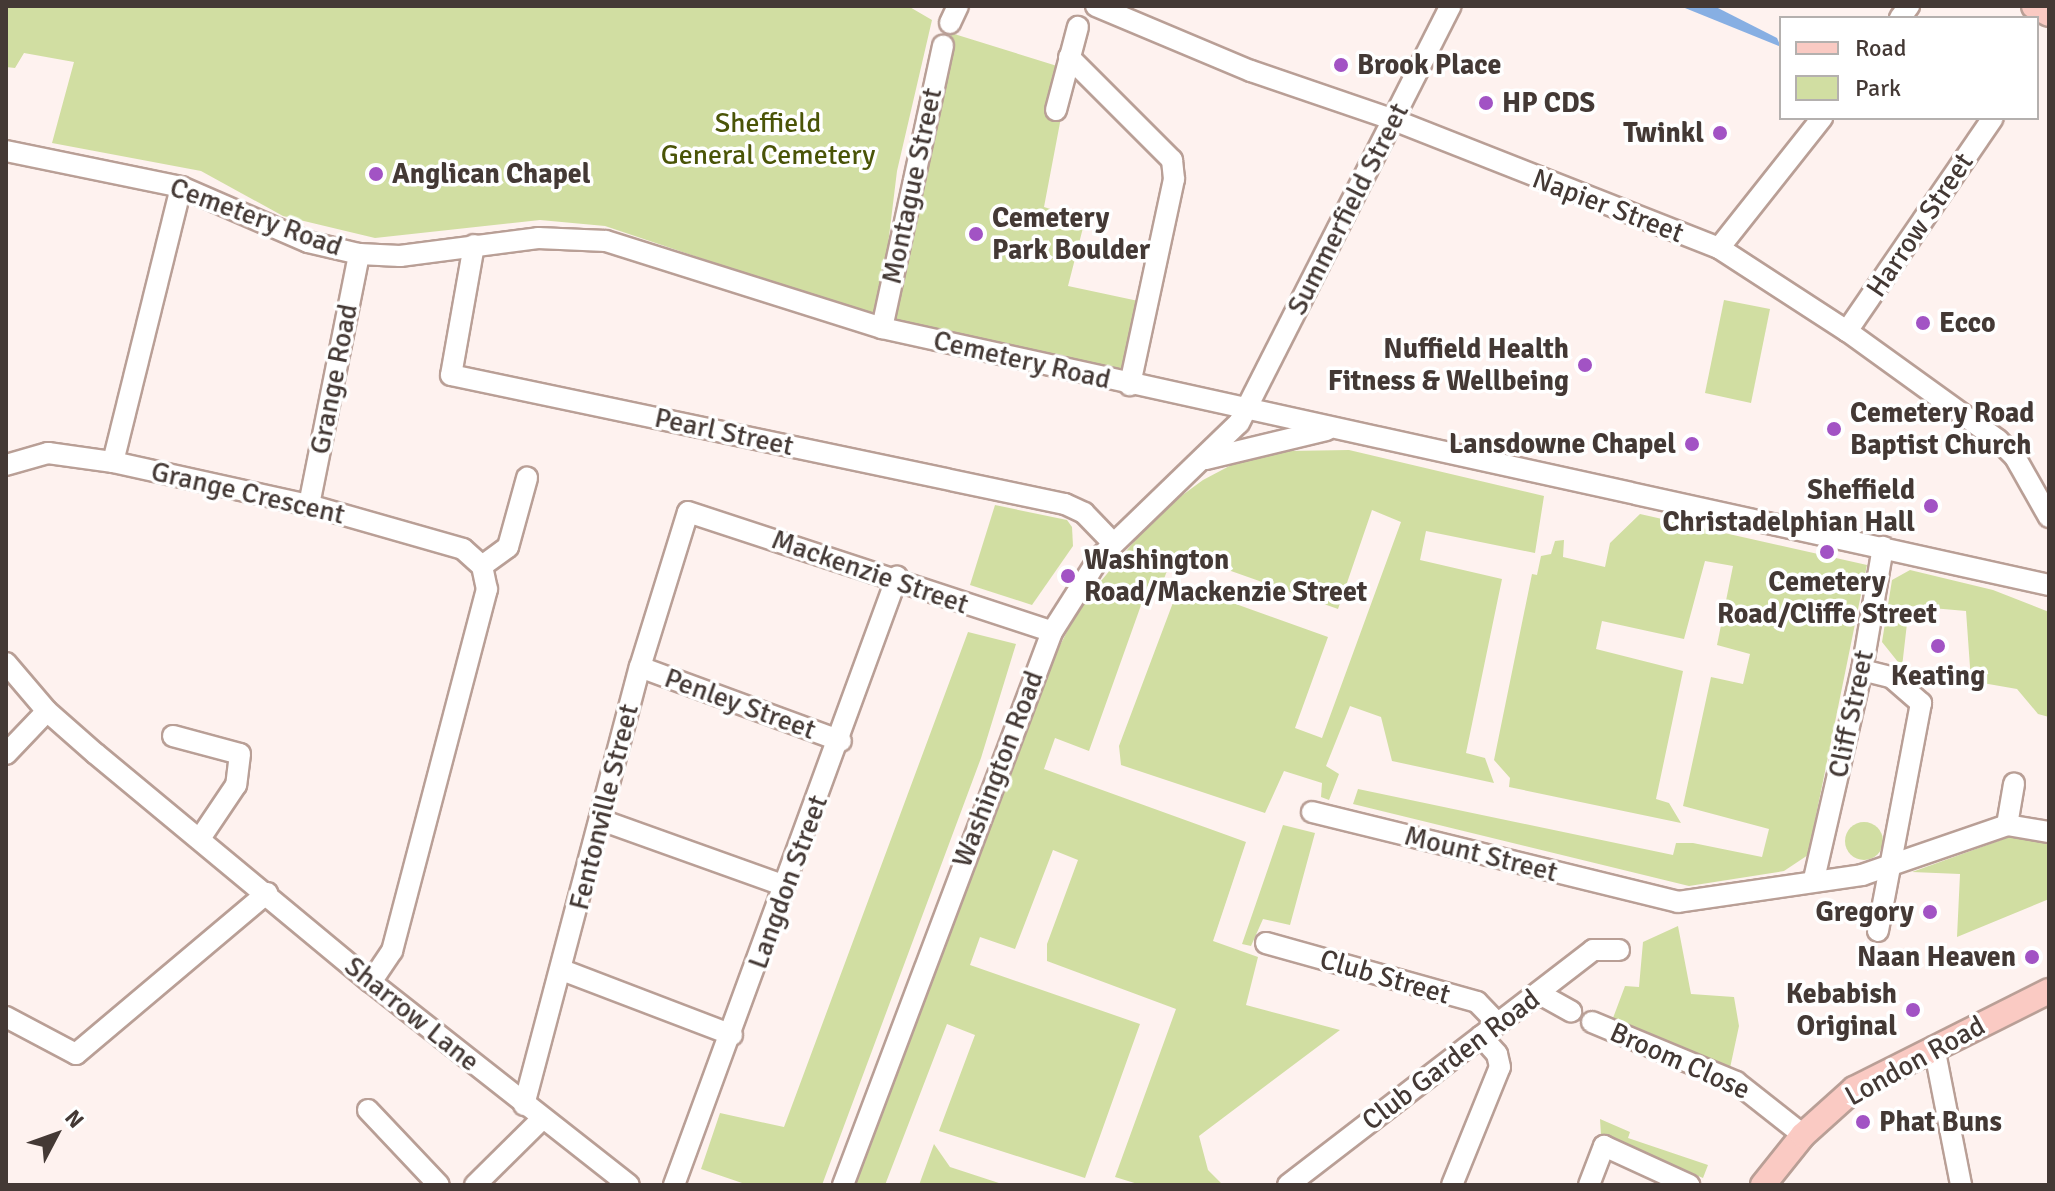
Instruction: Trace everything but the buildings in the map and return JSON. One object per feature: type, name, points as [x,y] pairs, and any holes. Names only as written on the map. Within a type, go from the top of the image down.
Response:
[{"type":"main road","points":[[2034,6],[2049,14]]},
{"type":"main road","name":"London Road","points":[[1763,1185],[1803,1135],[1854,1089],[2049,991]]},
{"type":"street","name":"Napier Street","points":[[1096,6],[1251,71],[1394,120],[1719,248],[1847,331],[2002,444],[2049,517]]},
{"type":"street","name":"Summerfield Street","points":[[1245,411],[1451,6]]},
{"type":"street","points":[[1056,110],[1078,27]]},
{"type":"street","name":"Montague Street","points":[[882,328],[943,45]]},
{"type":"street","points":[[1069,57],[1160,142],[1172,160],[1174,179],[1130,385]]},
{"type":"street","points":[[1719,248],[1820,120]]},
{"type":"street","name":"Harrow Street","points":[[1847,331],[1992,120]]},
{"type":"street","name":"Cemetery Road","points":[[6,151],[181,187],[308,242],[359,254],[400,256],[538,238],[606,241],[882,328],[1245,411],[2049,585]]},
{"type":"street","points":[[113,462],[181,187]]},
{"type":"street","name":"Pearl Street","points":[[474,245],[451,375],[1065,504],[1084,513],[1113,543]]},
{"type":"street","name":"Grange Road","points":[[309,505],[359,254]]},
{"type":"street","name":"Washington Road","points":[[843,1185],[1052,632],[1113,543],[1232,433],[1245,411]]},
{"type":"street","points":[[1203,459],[1331,429]]},
{"type":"street","name":"Grange Crescent","points":[[6,465],[48,453],[113,462],[309,505],[463,549],[482,566]]},
{"type":"street","points":[[371,982],[392,951],[487,589],[482,566],[508,547],[527,478]]},
{"type":"street","name":"Mackenzie Street","points":[[688,512],[897,577],[969,607],[1052,632]]},
{"type":"street","name":"Fentonville Street","points":[[524,1105],[640,667],[688,512]]},
{"type":"street","name":"Cliff Street","points":[[1814,879],[1862,670],[1883,547]]},
{"type":"street","name":"Langdon Street","points":[[674,1185],[841,741],[897,577]]},
{"type":"street","name":"Sharrow Lane","points":[[6,663],[47,711],[371,982],[629,1185]]},
{"type":"street","name":"Penley Street","points":[[640,667],[841,741]]},
{"type":"street","points":[[1862,670],[1891,677],[1921,703],[1878,931]]},
{"type":"street","points":[[6,754],[47,711]]},
{"type":"street","points":[[173,736],[240,754],[236,785],[201,837]]},
{"type":"street","points":[[2007,825],[2014,784]]},
{"type":"street","name":"Mount Street","points":[[1312,812],[1650,897],[1698,902],[1814,879]]},
{"type":"street","points":[[601,820],[785,886]]},
{"type":"street","points":[[1814,879],[1862,875],[2007,825],[2049,832]]},
{"type":"street","points":[[6,1017],[76,1054],[267,893]]},
{"type":"street","name":"Club Street","points":[[1266,943],[1477,1002],[1489,1029]]},
{"type":"street","name":"Club Garden Road","points":[[1288,1185],[1593,950],[1619,950]]},
{"type":"street","points":[[562,970],[732,1035]]},
{"type":"street","points":[[1538,993],[1571,1011]]},
{"type":"street","name":"Broom Close","points":[[1592,1022],[1736,1082],[1803,1135]]},
{"type":"street","points":[[1452,1185],[1500,1067],[1489,1029]]},
{"type":"street","points":[[1934,1047],[1961,1185]]},
{"type":"street","points":[[368,1110],[439,1185]]},
{"type":"street","points":[[475,1185],[542,1119]]},
{"type":"street","points":[[1589,1185],[1604,1146],[1689,1185]]},
{"type":"green space","name":"Sheffield General Cemetery","points":[[6,6],[908,6],[932,20],[897,171],[879,318],[605,226],[540,220],[375,238],[283,216],[201,171],[52,143],[74,62],[24,53],[15,68],[6,67]]},
{"type":"green space","points":[[951,33],[1070,70],[1044,207],[1085,220],[1068,286],[1143,302],[1127,377],[892,323]]},
{"type":"green space","points":[[1724,300],[1770,309],[1751,403],[1705,393]]},
{"type":"green space","points":[[1349,450],[1544,496],[1535,553],[1426,531],[1420,560],[1502,579],[1466,753],[1485,758],[1494,783],[1392,761],[1381,717],[1350,706],[1326,766],[1339,774],[1329,800],[1321,797],[1322,783],[1284,771],[1265,813],[1121,765],[1119,746],[1180,584],[1328,637],[1295,728],[1322,738],[1401,522],[1372,510],[1338,609],[1197,559],[1192,571],[1170,563],[1162,584],[1150,580],[1089,751],[1055,738],[1044,769],[1246,842],[1213,941],[1258,957],[1246,1005],[1340,1030],[1199,1136],[1208,1170],[1223,1185],[1141,1185],[1115,1177],[1176,1009],[1047,961],[1047,944],[1078,860],[1053,850],[1015,949],[980,937],[970,965],[1140,1024],[1085,1178],[939,1131],[975,1035],[947,1024],[885,1185],[855,1185],[1053,659],[1080,606],[1158,513],[1203,480],[1237,462],[1287,451]]},
{"type":"green space","points":[[995,505],[1067,520],[1072,527],[1073,546],[1032,605],[970,585]]},
{"type":"green space","points":[[1640,514],[1867,565],[1808,855],[1784,871],[1689,886],[1353,804],[1358,789],[1673,855],[1676,843],[1693,843],[1762,857],[1769,829],[1683,806],[1711,677],[1743,684],[1750,654],[1717,645],[1733,566],[1705,561],[1684,639],[1602,621],[1596,649],[1683,671],[1656,799],[1669,803],[1681,823],[1509,787],[1510,778],[1494,760],[1532,574],[1537,575],[1541,556],[1551,554],[1555,541],[1564,540],[1563,557],[1605,567],[1610,543]]},
{"type":"green space","points":[[1910,570],[1993,590],[2049,612],[2049,717],[2038,714],[2017,689],[1971,681],[1966,611],[1909,606],[1902,667],[1882,642],[1892,580]]},
{"type":"green space","points":[[968,632],[1016,644],[981,758],[822,1185],[748,1185],[701,1169],[720,1113],[784,1127]]},
{"type":"green space","points":[[1864,822],[1878,827],[1883,841],[1878,855],[1864,860],[1850,855],[1845,841],[1850,827]]},
{"type":"green space","points":[[1283,825],[1315,833],[1290,925],[1263,919],[1251,946],[1242,944]]},
{"type":"green space","points":[[2015,835],[2049,837],[2049,899],[1957,937],[1960,874],[1912,872]]},
{"type":"green space","points":[[1678,926],[1691,994],[1734,997],[1739,1026],[1730,1068],[1613,1018],[1625,986],[1639,987],[1643,942]]},
{"type":"green space","points":[[1600,1119],[1630,1132],[1628,1138],[1708,1165],[1703,1178],[1601,1135]]},
{"type":"green space","points":[[934,1144],[950,1167],[1005,1185],[919,1185]]},
{"type":"water","points":[[1680,6],[1714,6],[1777,38],[1779,46]]},
{"type":"place","name":"Brook Place","points":[[1341,65]]},
{"type":"place","name":"HP CDS","points":[[1486,103]]},
{"type":"place","name":"Twinkl","points":[[1720,133]]},
{"type":"place","name":"Anglican Chapel","points":[[376,174]]},
{"type":"place","name":"Cemetery Park Boulder","points":[[976,234]]},
{"type":"place","name":"Ecco","points":[[1923,323]]},
{"type":"place","name":"Nuffield Health Fitness & Wellbeing","points":[[1585,365]]},
{"type":"place","name":"Cemetery Road Baptist Church","points":[[1834,429]]},
{"type":"place","name":"Lansdowne Chapel","points":[[1692,444]]},
{"type":"place","name":"Sheffield Christadelphian Hall","points":[[1931,506]]},
{"type":"place","name":"Cemetery Road/Cliffe Street","points":[[1827,552]]},
{"type":"place","name":"Washington Road/Mackenzie Street","points":[[1068,576]]},
{"type":"place","name":"Keating","points":[[1938,646]]},
{"type":"place","name":"Gregory","points":[[1930,912]]},
{"type":"place","name":"Naan Heaven","points":[[2032,957]]},
{"type":"place","name":"Kebabish Original","points":[[1913,1010]]},
{"type":"place","name":"Phat Buns","points":[[1863,1122]]}]
